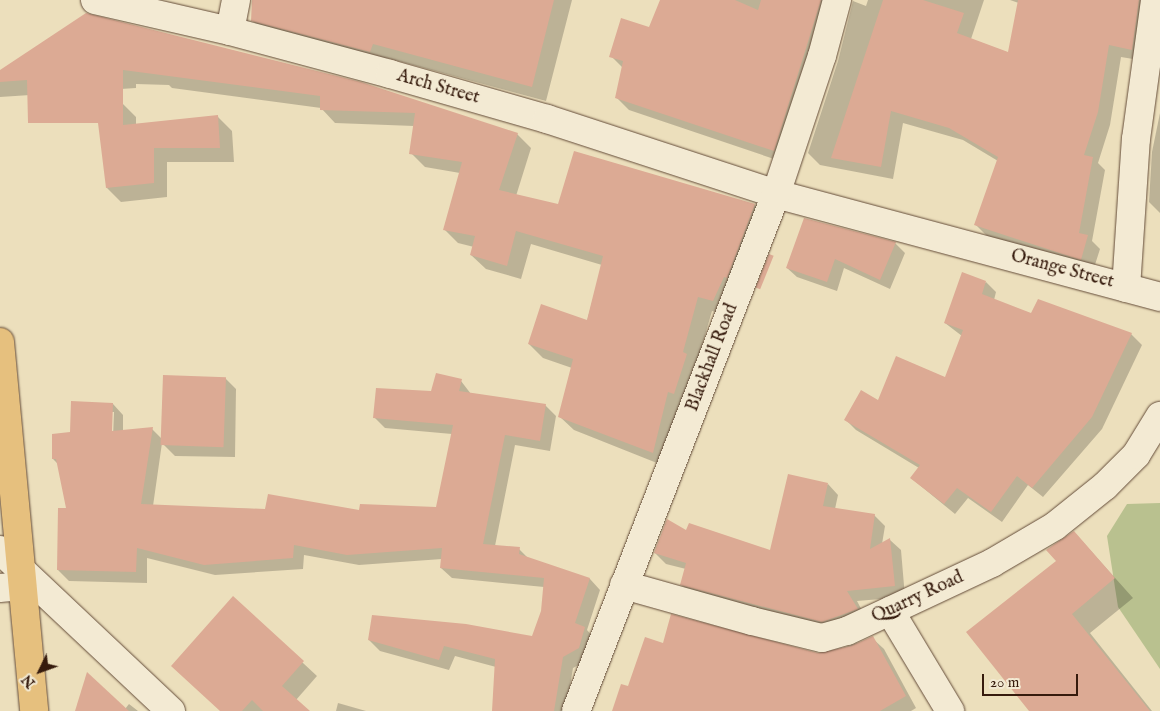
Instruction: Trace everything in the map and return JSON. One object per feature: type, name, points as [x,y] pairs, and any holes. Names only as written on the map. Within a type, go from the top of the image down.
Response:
[{"type":"main road","points":[[0,342],[15,581],[34,711]]},
{"type":"street","name":"Arch Street","points":[[95,0],[230,31],[547,119],[776,194]]},
{"type":"street","points":[[230,31],[236,0]]},
{"type":"street","name":"Blackhall Road","points":[[576,711],[776,194],[822,56],[837,0]]},
{"type":"street","name":"Orange Street","points":[[776,194],[1126,288],[1136,139],[1155,0]]},
{"type":"street","points":[[1126,288],[1160,297]]},
{"type":"street","name":"Quarry Road","points":[[624,584],[822,638],[890,611],[992,563],[1055,526],[1105,486],[1136,455],[1160,416]]},
{"type":"street","points":[[0,550],[15,581],[171,711]]},
{"type":"street","points":[[890,611],[950,711]]},
{"type":"green space","points":[[1160,503],[1160,669],[1118,607],[1107,536],[1127,504]]},
{"type":"building","points":[[252,0],[554,0],[532,87],[373,44],[370,52],[251,21]]},
{"type":"building","points":[[660,0],[735,0],[758,10],[761,0],[821,0],[774,151],[615,98],[623,61],[609,57],[621,18],[649,27]]},
{"type":"building","points":[[883,0],[923,0],[964,13],[957,33],[1008,52],[1018,0],[1139,0],[1132,50],[1109,45],[1098,112],[1084,155],[1093,157],[1079,233],[1088,235],[1081,260],[974,225],[998,157],[949,128],[891,111],[881,167],[831,158]]},
{"type":"building","points":[[86,13],[361,82],[518,133],[499,190],[558,204],[574,151],[755,204],[727,278],[724,277],[713,301],[698,297],[683,352],[687,354],[674,394],[668,392],[653,453],[558,417],[573,359],[528,344],[541,304],[587,320],[603,256],[516,231],[507,266],[470,255],[475,236],[443,230],[462,162],[409,154],[415,113],[320,110],[320,96],[123,70],[123,125],[218,115],[220,148],[154,148],[154,183],[106,188],[98,123],[28,123],[27,80],[0,82],[0,70]]},
{"type":"building","points":[[804,218],[896,242],[880,280],[835,259],[827,282],[786,268]]},
{"type":"building","points":[[769,254],[774,256],[760,289],[756,287]]},
{"type":"building","points":[[962,272],[986,281],[982,294],[1031,313],[1038,299],[1132,333],[1092,417],[1032,488],[1017,476],[991,512],[957,488],[944,504],[910,478],[920,465],[844,420],[861,390],[878,400],[896,356],[945,377],[963,330],[944,323]]},
{"type":"building","points":[[436,373],[462,379],[459,391],[546,404],[540,441],[505,435],[483,544],[520,547],[519,554],[590,578],[575,623],[585,627],[579,648],[563,657],[554,711],[492,711],[495,659],[444,646],[439,660],[368,640],[372,615],[466,624],[532,636],[541,611],[544,578],[440,568],[442,548],[347,555],[294,545],[293,558],[204,565],[137,548],[136,572],[57,570],[58,508],[66,508],[56,459],[52,459],[52,434],[70,432],[71,401],[113,403],[112,431],[153,427],[141,504],[265,509],[268,494],[359,510],[360,504],[436,507],[453,425],[373,418],[376,388],[431,391]]},
{"type":"building","points":[[163,375],[226,377],[224,447],[161,445]]},
{"type":"building","points":[[788,474],[828,483],[823,506],[875,514],[870,549],[890,538],[895,586],[847,591],[858,609],[822,622],[680,585],[686,563],[654,553],[667,519],[686,530],[689,523],[770,550]]},
{"type":"building","points":[[1074,531],[1115,578],[1072,614],[1150,711],[1029,711],[966,632],[1056,561],[1046,550]]},
{"type":"building","points":[[233,596],[304,661],[282,686],[310,711],[263,711],[252,700],[242,711],[220,711],[171,666]]},
{"type":"building","points":[[671,614],[818,653],[851,646],[873,636],[906,696],[880,711],[612,711],[621,684],[628,686],[645,637],[663,643]]},
{"type":"building","points":[[87,672],[129,711],[75,711]]}]
